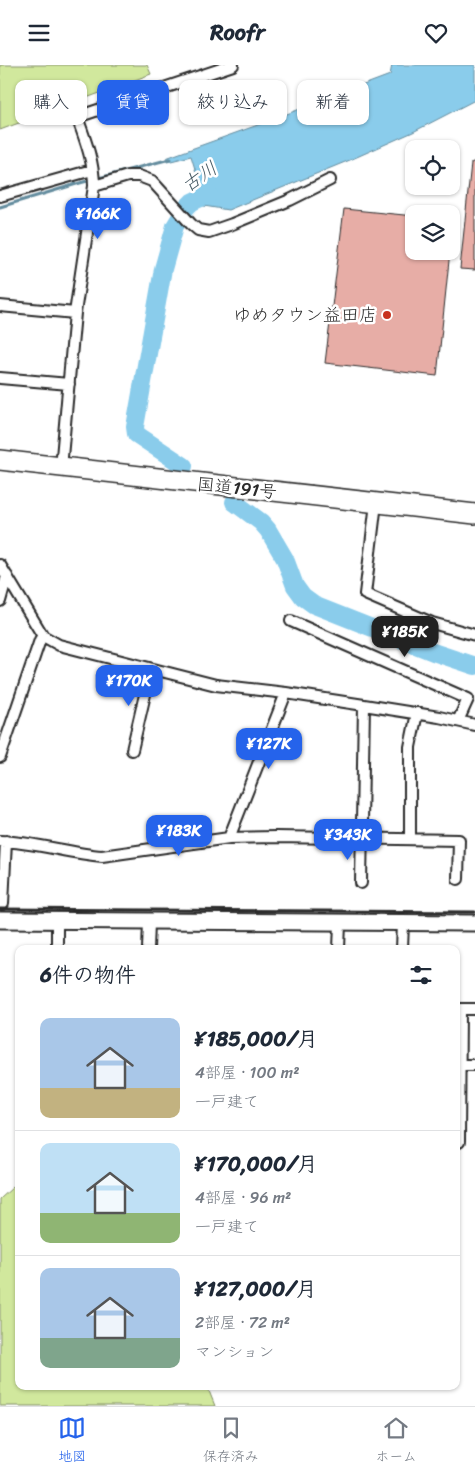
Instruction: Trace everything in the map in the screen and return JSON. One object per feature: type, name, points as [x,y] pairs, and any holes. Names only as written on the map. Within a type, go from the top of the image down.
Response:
[{"type":"highway","name":"国道191号","points":[[0,460],[475,514]]},
{"type":"street","points":[[61,468],[75,313],[94,186],[94,175],[87,145],[77,117],[233,65]]},
{"type":"street","points":[[0,196],[92,170]]},
{"type":"street","points":[[94,186],[128,176],[139,176],[152,181],[198,230],[209,232],[232,224],[330,180]]},
{"type":"street","points":[[0,306],[75,313]]},
{"type":"street","points":[[0,377],[69,384]]},
{"type":"street","points":[[376,503],[365,594],[432,623],[475,635]]},
{"type":"street","points":[[0,565],[43,636],[59,645],[216,685],[286,693],[417,713],[475,725]]},
{"type":"street","points":[[0,601],[7,576]]},
{"type":"street","points":[[292,621],[468,699],[458,721]]},
{"type":"street","points":[[0,757],[43,636]]},
{"type":"street","points":[[132,750],[151,669]]},
{"type":"street","points":[[230,838],[286,693]]},
{"type":"street","points":[[361,883],[364,705]]},
{"type":"street","points":[[410,839],[410,747],[417,713]]},
{"type":"street","points":[[0,904],[3,904],[3,841],[14,841],[102,856],[230,838],[460,840],[458,879]]},
{"type":"street","points":[[0,920],[475,923]]},
{"type":"street","points":[[56,945],[57,921]]},
{"type":"street","points":[[148,945],[149,922]]},
{"type":"street","points":[[339,945],[340,923]]},
{"type":"street","points":[[402,923],[402,945]]},
{"type":"street","points":[[475,1009],[460,1009],[460,1065],[475,1065]]},
{"type":"green space","points":[[0,65],[147,65],[151,74],[135,80],[97,80],[97,94],[87,98],[87,80],[15,80],[15,124],[0,130]]},
{"type":"green space","points":[[15,1187],[15,1390],[209,1390],[215,1406],[0,1406],[0,1199]]},
{"type":"water","points":[[392,65],[475,65],[475,100],[413,132],[228,210],[198,205],[192,209],[185,201],[202,192],[191,156],[167,162],[166,158],[258,125],[287,125],[287,114],[297,110],[297,125],[369,125],[369,83],[390,75]]},
{"type":"building","points":[[475,161],[475,270],[460,269],[471,163]]},
{"type":"building","name":"ゆめタウン益田店","points":[[344,209],[405,215],[405,260],[449,260],[437,376],[325,363]]},
{"type":"waterway","points":[[0,207],[170,159]]},
{"type":"waterway","name":"古川","points":[[184,466],[136,434],[135,427],[163,269],[175,226],[192,202],[209,194]]},
{"type":"waterway","name":"古川","points":[[234,502],[261,522],[268,530],[285,559],[295,586],[303,597],[314,605],[433,652],[475,666]]},
{"type":"railway","points":[[0,909],[475,912]]},
{"type":"place","name":"ゆめタウン益田店","points":[[387,315]]}]
